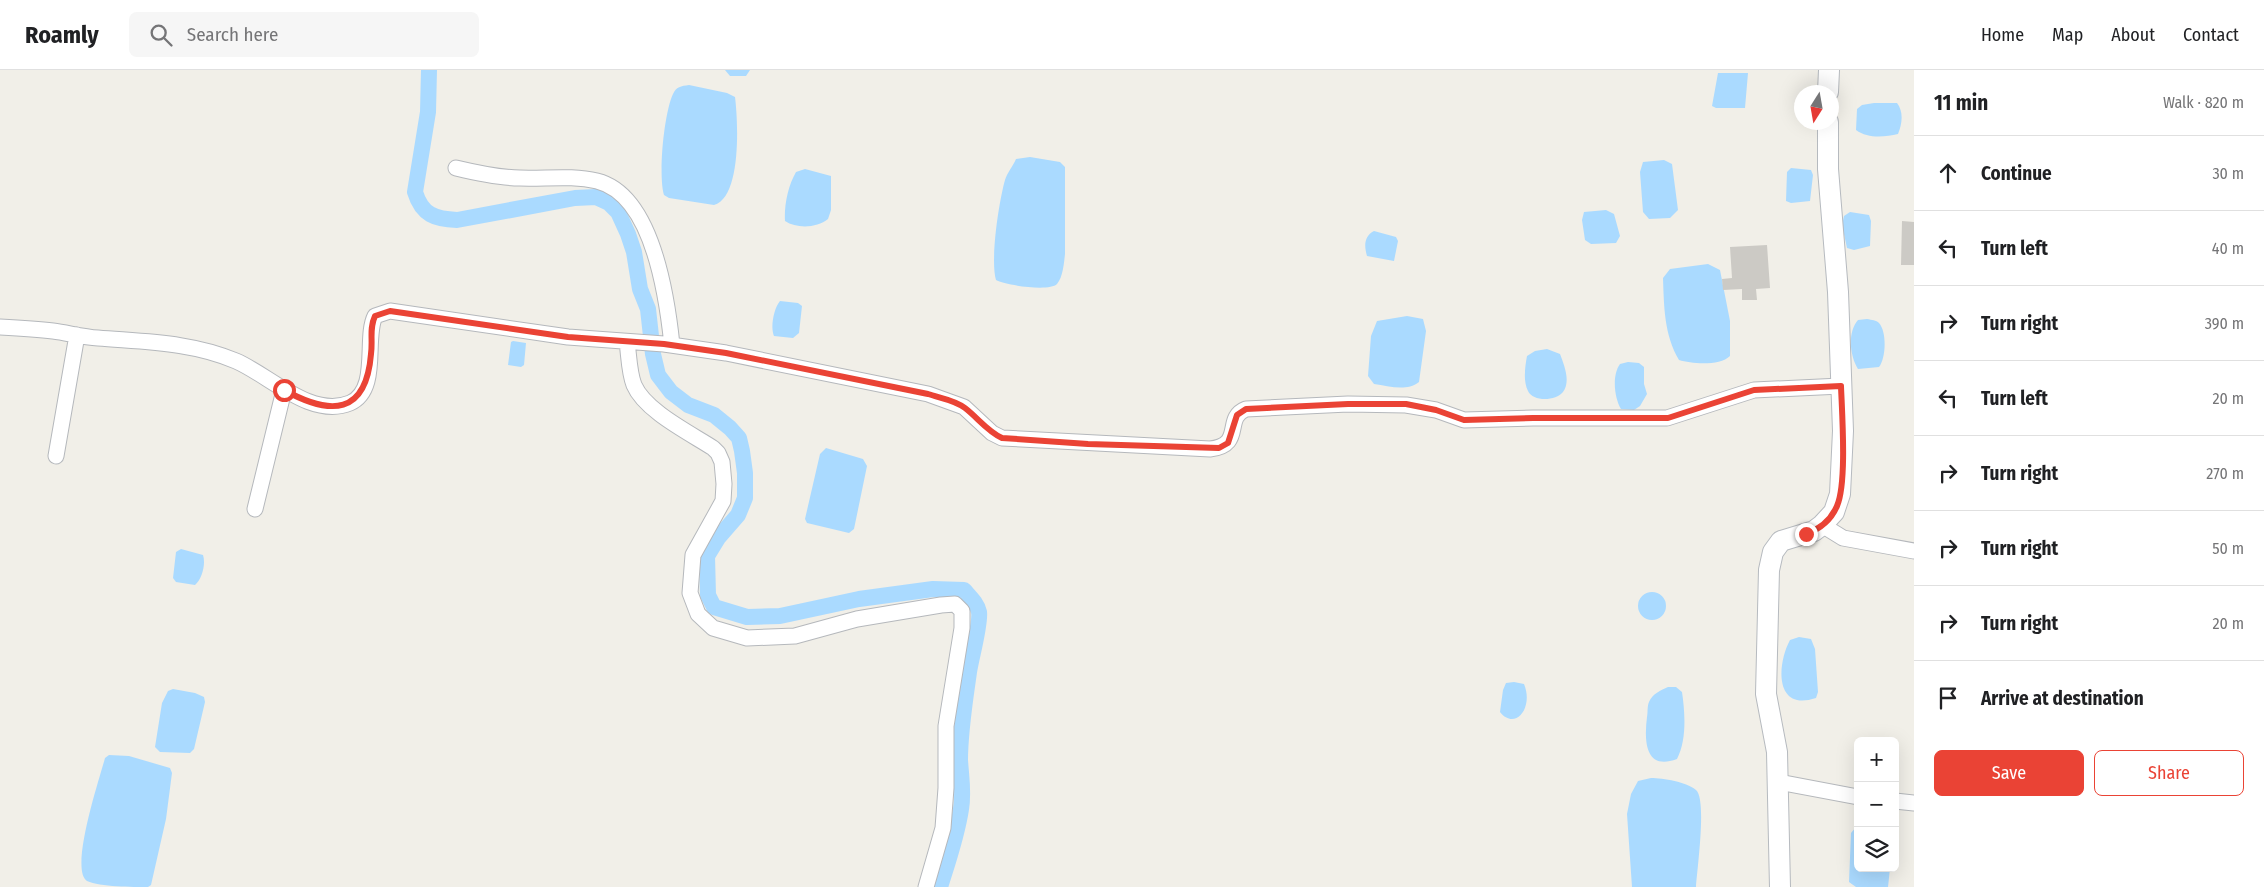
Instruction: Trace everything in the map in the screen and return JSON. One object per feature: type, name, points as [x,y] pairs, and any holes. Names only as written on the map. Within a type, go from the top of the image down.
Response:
[{"type":"street","points":[[1828,85],[1829,70]]},
{"type":"street","points":[[1780,887],[1776,742],[1766,694],[1771,559],[1781,541],[1814,531],[1822,525],[1834,512],[1840,494],[1843,431],[1838,292],[1828,169],[1828,130]]},
{"type":"street","points":[[456,168],[489,175],[518,178],[569,178],[596,181],[616,188],[626,198],[646,231],[656,257],[668,308],[668,345]]},
{"type":"street","points":[[0,327],[156,342],[206,350],[237,361],[299,398],[314,403],[335,405],[351,402],[361,392],[368,378],[372,351],[371,325],[375,316],[390,311],[489,326],[726,353],[945,399],[964,407],[992,433],[1002,438],[1210,449],[1224,446],[1228,443],[1237,415],[1246,409],[1348,404],[1406,404],[1436,410],[1464,420],[1668,418],[1754,390],[1841,386]]},
{"type":"street","points":[[56,456],[77,335]]},
{"type":"street","points":[[632,343],[630,371],[634,386],[644,399],[664,417],[713,448],[718,453],[722,462],[724,501],[692,560],[690,593],[698,614],[713,628],[747,638],[760,639],[795,636],[857,619],[942,605],[955,604],[962,611],[962,628],[946,726],[946,788],[943,828],[926,887]]},
{"type":"street","points":[[255,508],[284,390]]},
{"type":"street","points":[[1822,525],[1843,538],[1914,551]]},
{"type":"street","points":[[1778,782],[1854,796]]},
{"type":"street","points":[[1899,801],[1914,803]]},
{"type":"water","points":[[725,70],[750,70],[746,76],[730,76]]},
{"type":"water","points":[[1718,73],[1748,73],[1745,108],[1716,108],[1712,106]]},
{"type":"water","points":[[689,85],[727,93],[735,97],[737,139],[734,173],[730,188],[723,199],[714,205],[669,198],[664,195],[662,186],[662,159],[670,103],[674,92],[679,87]]},
{"type":"water","points":[[1897,103],[1901,110],[1902,118],[1898,134],[1871,136],[1856,130],[1857,109],[1862,105]]},
{"type":"water","points":[[1030,157],[1060,162],[1065,167],[1064,266],[1061,278],[1057,284],[1037,288],[1001,282],[996,280],[994,271],[996,230],[1005,180],[1016,159]]},
{"type":"water","points":[[1664,160],[1672,164],[1678,210],[1670,218],[1649,219],[1643,212],[1640,172],[1643,162]]},
{"type":"water","points":[[1791,168],[1811,170],[1813,175],[1810,201],[1791,203],[1786,201],[1787,172]]},
{"type":"water","points":[[805,169],[831,176],[831,210],[828,219],[813,226],[795,225],[785,221],[786,202],[791,183],[796,172]]},
{"type":"water","points":[[1606,210],[1614,214],[1620,236],[1616,243],[1591,244],[1585,240],[1582,220],[1584,212]]},
{"type":"water","points":[[1850,212],[1869,215],[1871,221],[1870,246],[1854,250],[1847,248],[1842,225],[1844,216]]},
{"type":"water","points":[[1374,231],[1396,237],[1398,241],[1394,261],[1367,256],[1365,249],[1367,238]]},
{"type":"water","points":[[1708,264],[1720,270],[1730,321],[1730,356],[1713,363],[1679,360],[1670,341],[1665,310],[1663,278],[1670,269]]},
{"type":"water","points":[[780,301],[798,303],[802,306],[799,333],[793,338],[774,336],[772,328],[773,318]]},
{"type":"water","points":[[1407,316],[1423,319],[1426,331],[1419,382],[1403,388],[1374,384],[1368,376],[1371,336],[1377,321]]},
{"type":"water","points":[[1858,320],[1877,321],[1882,327],[1884,339],[1883,358],[1879,367],[1858,369],[1853,358],[1852,331]]},
{"type":"water","points":[[511,342],[526,343],[524,365],[521,367],[508,365]]},
{"type":"water","points":[[1547,349],[1560,354],[1567,378],[1565,388],[1560,395],[1550,399],[1539,399],[1531,395],[1526,387],[1526,360],[1527,356],[1535,351]]},
{"type":"water","points":[[1628,362],[1639,363],[1644,367],[1644,384],[1647,394],[1640,406],[1634,410],[1621,409],[1615,392],[1617,369],[1620,364]]},
{"type":"water","points":[[826,448],[863,459],[867,466],[854,529],[849,533],[807,523],[805,519],[820,454]]},
{"type":"water","points":[[181,549],[203,555],[203,571],[195,585],[176,582],[173,578],[176,552]]},
{"type":"water","points":[[1652,592],[1662,596],[1666,606],[1662,616],[1652,620],[1642,616],[1638,606],[1642,596]]},
{"type":"water","points":[[1799,637],[1811,639],[1815,649],[1818,692],[1816,698],[1802,701],[1792,698],[1786,692],[1782,683],[1781,673],[1790,640]]},
{"type":"water","points":[[1506,683],[1524,684],[1527,701],[1521,714],[1517,718],[1511,719],[1500,712],[1503,690]]},
{"type":"water","points":[[1668,687],[1676,687],[1682,692],[1684,735],[1677,759],[1666,762],[1658,761],[1649,752],[1646,726],[1650,699]]},
{"type":"water","points":[[173,689],[195,693],[204,697],[205,702],[194,749],[190,753],[160,752],[155,747],[162,703],[168,691]]},
{"type":"water","points":[[109,755],[129,756],[170,768],[172,773],[166,819],[151,885],[148,887],[93,883],[87,881],[82,873],[83,842],[87,822],[105,758]]},
{"type":"water","points":[[1651,778],[1687,785],[1696,790],[1699,796],[1701,820],[1696,887],[1632,887],[1627,814],[1631,794],[1638,781]]},
{"type":"water","points":[[1854,829],[1854,872],[1890,872],[1888,887],[1856,887],[1849,882],[1851,833]]},
{"type":"building","points":[[1902,221],[1914,222],[1914,265],[1901,265]]},
{"type":"building","points":[[1767,245],[1770,288],[1756,289],[1757,300],[1742,300],[1742,289],[1723,290],[1722,279],[1732,278],[1730,247]]},
{"type":"waterway","points":[[429,70],[428,112],[415,192],[421,206],[436,217],[457,220],[575,198],[596,197],[609,203],[618,212],[634,252],[640,289],[648,309],[653,354],[658,375],[671,392],[688,405],[714,415],[739,438],[745,473],[745,498],[738,515],[718,538],[707,556],[708,595],[714,607],[747,617],[780,616],[859,599],[933,589],[964,590],[975,603],[979,612],[979,624],[969,672],[963,716],[960,760],[962,803],[955,839],[940,887]]},
{"type":"route","points":[[284,390],[314,403],[335,405],[351,402],[361,392],[368,378],[372,351],[371,325],[375,316],[381,312],[390,311],[568,337],[664,344],[726,353],[928,394],[953,401],[964,407],[992,433],[1002,438],[1046,442],[1219,448],[1228,443],[1237,415],[1246,409],[1348,404],[1406,404],[1436,410],[1464,420],[1668,418],[1754,390],[1841,386],[1843,431],[1842,482],[1838,504],[1830,519],[1814,531],[1806,534]]}]
